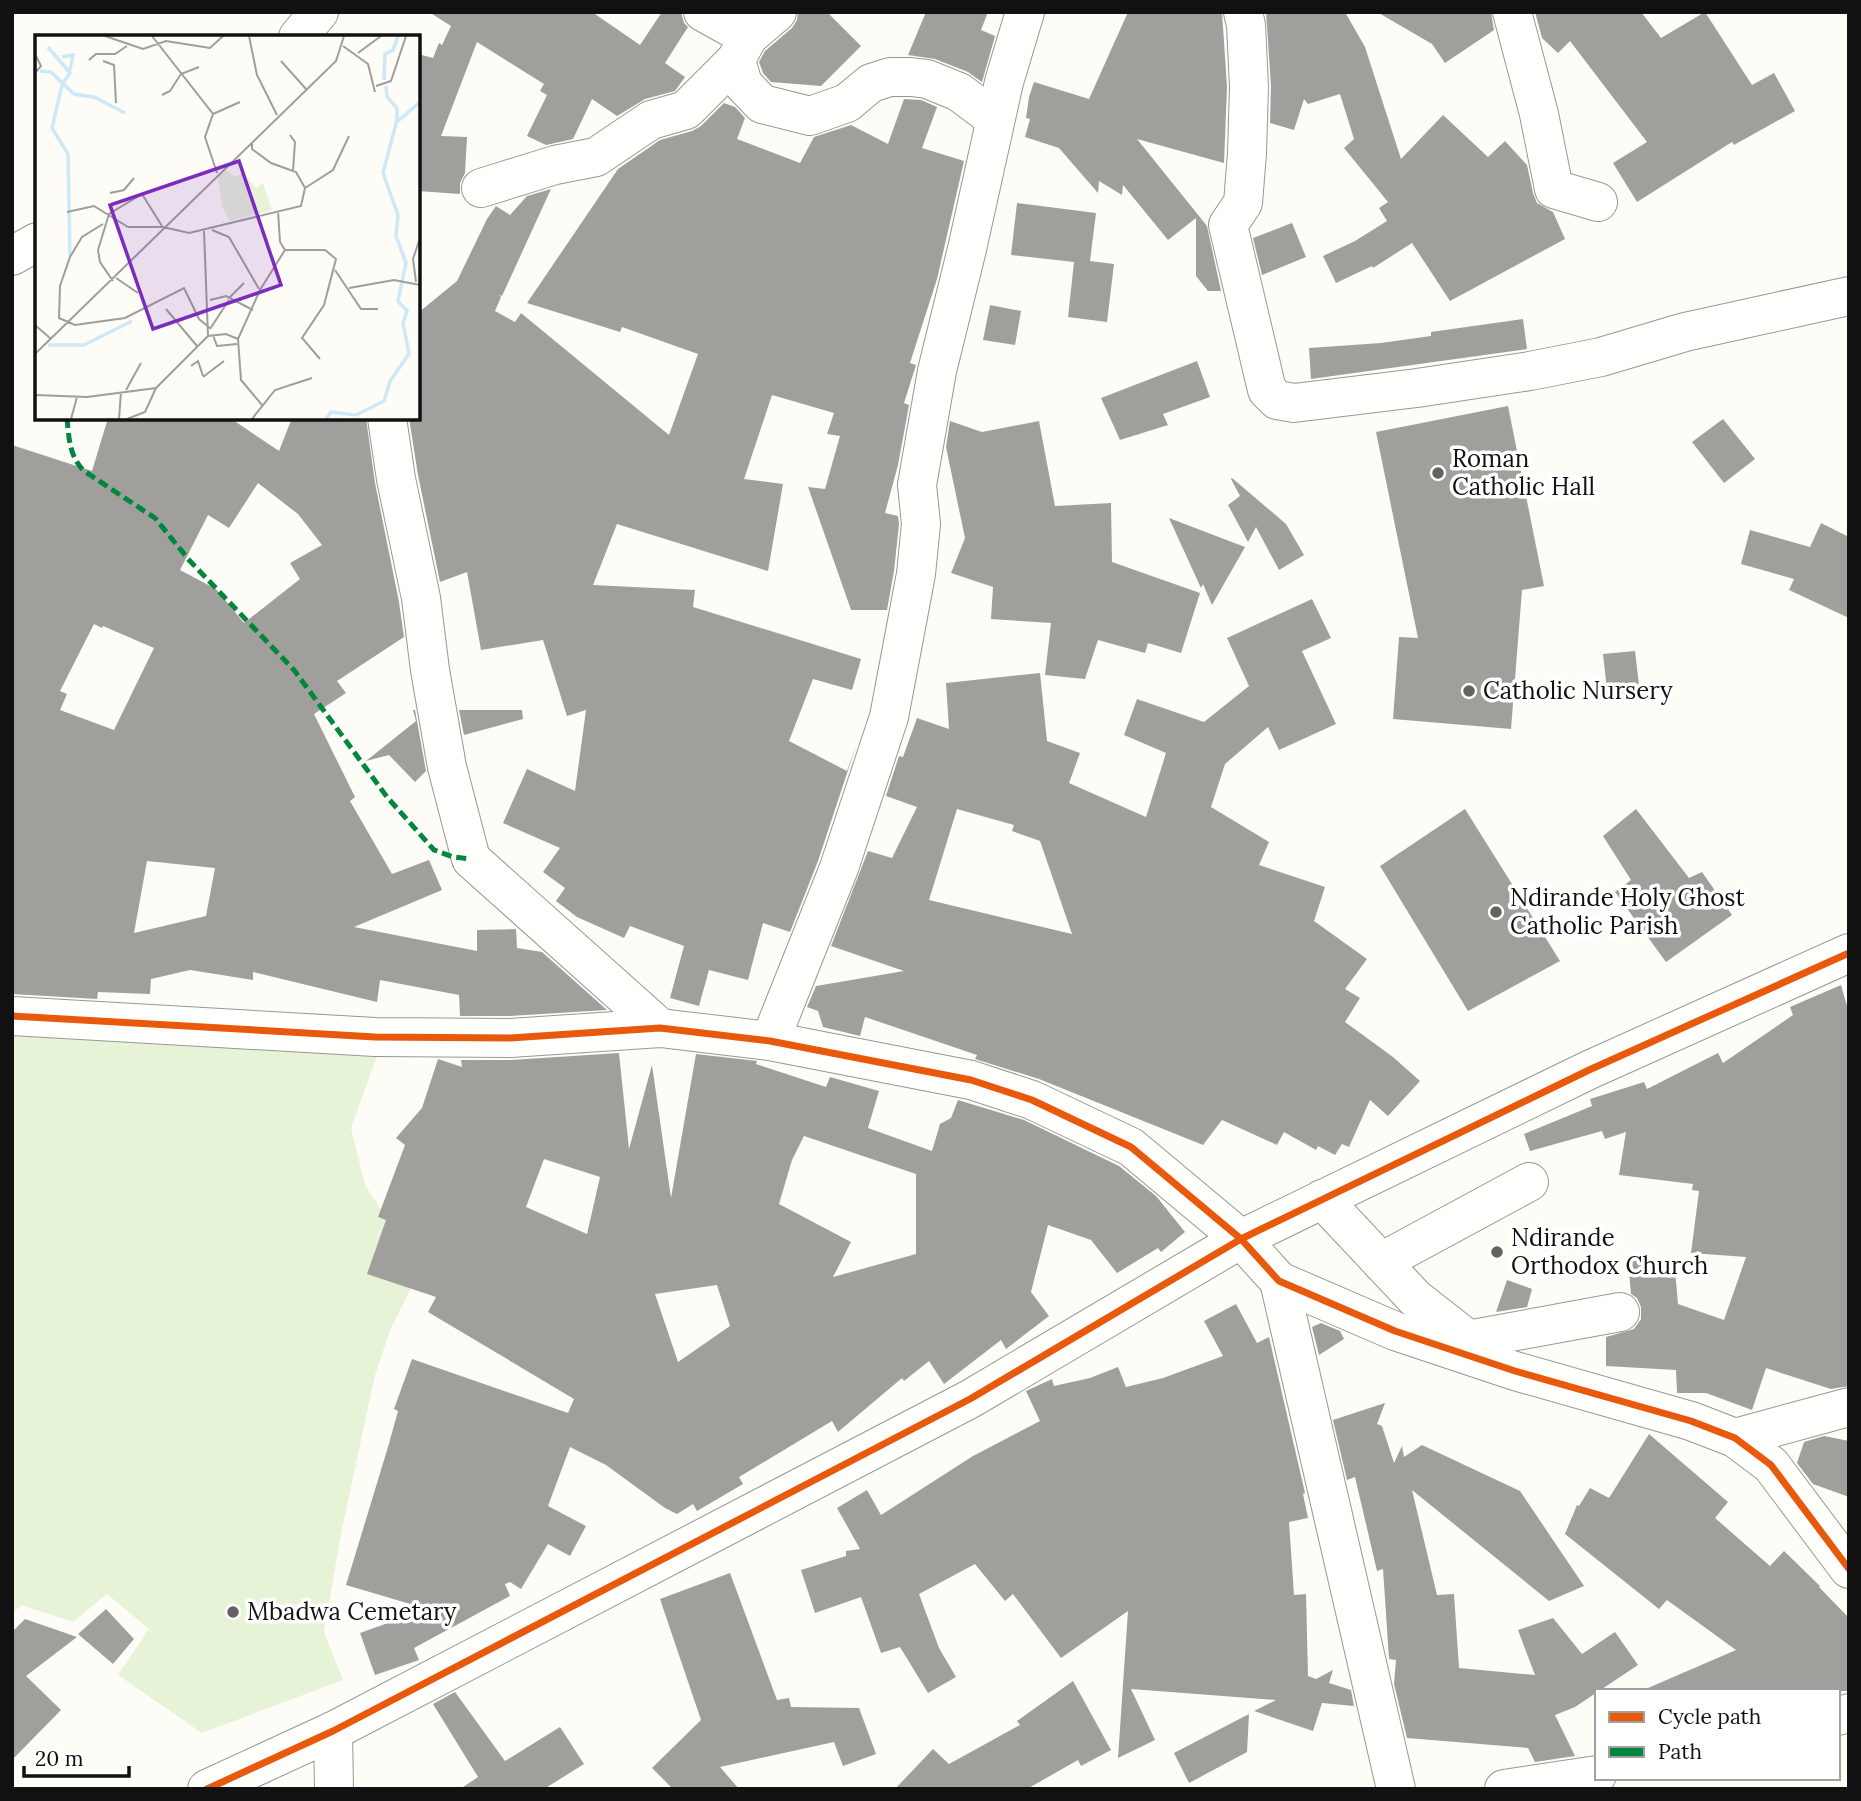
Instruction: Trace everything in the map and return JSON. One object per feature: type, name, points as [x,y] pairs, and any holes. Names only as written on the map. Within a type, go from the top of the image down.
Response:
[{"type":"street","points":[[704,12],[742,48],[743,85],[762,104],[810,116],[847,103],[871,83],[890,77],[911,76],[927,79],[959,92],[995,119]]},
{"type":"street","points":[[481,188],[555,165],[596,157],[651,120],[686,110],[777,12]]},
{"type":"street","points":[[770,1041],[839,868],[889,716],[916,574],[921,524],[917,485],[937,371],[995,119],[1026,12]]},
{"type":"street","points":[[1243,12],[1248,75],[1247,153],[1243,203],[1228,225],[1267,390],[1277,400],[1294,403],[1530,371],[1601,357],[1685,332],[1849,296]]},
{"type":"street","points":[[1512,12],[1539,114],[1554,189],[1598,202]]},
{"type":"street","points":[[12,256],[35,243]]},
{"type":"street","points":[[387,420],[396,479],[421,598],[447,767],[471,859],[660,1028]]},
{"type":"street","points":[[207,1789],[333,1731],[970,1399],[1241,1239],[1589,1070],[1849,953]]},
{"type":"street","points":[[12,1016],[375,1037],[510,1038],[660,1028],[770,1041],[971,1080],[1032,1100],[1131,1147],[1241,1239],[1279,1281],[1395,1331],[1515,1371],[1691,1422],[1735,1438],[1772,1465],[1849,1569]]},
{"type":"street","points":[[1381,1262],[1529,1182]]},
{"type":"street","points":[[1322,1199],[1415,1298],[1469,1339],[1620,1312]]},
{"type":"street","points":[[1279,1281],[1396,1789]]},
{"type":"street","points":[[1735,1438],[1849,1407]]},
{"type":"street","points":[[333,1731],[334,1789]]},
{"type":"street","points":[[1504,1789],[1595,1775]]},
{"type":"green space","points":[[12,1026],[378,1053],[351,1128],[365,1185],[418,1274],[389,1333],[375,1375],[341,1534],[324,1632],[343,1680],[202,1733],[118,1675],[149,1629],[107,1594],[73,1622],[21,1605],[12,1614]]},
{"type":"building","points":[[429,12],[592,12],[640,45],[662,12],[681,12],[688,27],[665,63],[685,77],[675,91],[645,99],[617,116],[592,99],[573,139],[546,145],[527,136],[547,95],[540,91],[544,84],[477,42],[441,136],[467,137],[465,173],[460,183],[460,194],[420,191],[420,55],[433,58],[439,43],[442,45],[451,26]]},
{"type":"building","points":[[798,12],[827,12],[861,46],[821,86],[771,82],[763,73],[759,62],[765,51],[792,28]]},
{"type":"building","points":[[926,12],[988,12],[981,30],[995,36],[982,82],[968,72],[935,59],[908,55]]},
{"type":"building","points":[[1128,12],[1222,12],[1227,87],[1224,163],[1137,139],[1207,226],[1221,291],[1208,291],[1196,276],[1196,218],[1168,240],[1123,185],[1122,195],[1099,181],[1098,193],[1059,148],[1025,137],[1030,119],[1026,118],[1029,97],[1034,82],[1089,99]]},
{"type":"building","points":[[1266,12],[1345,12],[1365,47],[1401,159],[1443,115],[1488,157],[1505,141],[1527,165],[1537,203],[1553,212],[1565,239],[1450,301],[1412,243],[1373,268],[1372,266],[1336,283],[1323,256],[1355,241],[1387,221],[1379,208],[1388,202],[1344,148],[1354,139],[1340,94],[1308,104],[1304,99],[1294,130],[1270,123],[1271,86]]},
{"type":"building","points":[[1377,12],[1491,12],[1494,30],[1445,63],[1432,44]]},
{"type":"building","points":[[1535,12],[1641,12],[1661,38],[1705,12],[1752,85],[1774,73],[1795,111],[1734,145],[1732,142],[1637,202],[1613,163],[1647,142],[1570,41],[1558,53],[1542,38]]},
{"type":"building","points":[[904,99],[921,100],[937,107],[922,148],[964,161],[937,279],[910,363],[916,365],[904,403],[909,405],[898,465],[885,513],[898,516],[899,524],[887,610],[851,610],[808,487],[825,489],[840,436],[827,434],[834,413],[772,395],[744,479],[783,484],[768,571],[617,524],[593,585],[695,590],[693,607],[861,659],[852,690],[813,679],[789,741],[847,771],[857,743],[818,861],[790,932],[763,923],[748,980],[709,970],[699,1006],[670,998],[684,946],[630,926],[624,938],[577,917],[556,901],[565,888],[543,872],[560,848],[503,823],[527,769],[575,791],[586,710],[567,716],[543,640],[481,650],[467,572],[440,582],[409,420],[420,420],[420,311],[457,281],[496,206],[510,215],[527,196],[551,189],[502,296],[499,295],[501,297],[495,311],[515,322],[521,313],[669,435],[698,354],[622,327],[620,332],[527,303],[618,169],[660,140],[701,126],[724,103],[735,107],[745,118],[737,139],[800,163],[814,137],[851,125],[888,144]]},
{"type":"building","points":[[1017,203],[1096,213],[1090,261],[1114,264],[1107,322],[1068,317],[1074,262],[1011,255]]},
{"type":"building","points":[[1292,223],[1306,257],[1262,275],[1253,238]]},
{"type":"building","points":[[990,305],[1021,311],[1015,345],[983,340]]},
{"type":"building","points":[[1523,319],[1527,349],[1311,379],[1309,348],[1381,343],[1431,336],[1431,332]]},
{"type":"building","points":[[1197,361],[1210,397],[1163,414],[1168,425],[1120,440],[1101,398]]},
{"type":"building","points":[[1508,406],[1544,586],[1522,590],[1511,729],[1393,719],[1399,637],[1418,638],[1376,432]]},
{"type":"building","points":[[1723,419],[1755,459],[1724,483],[1692,442]]},
{"type":"building","points":[[107,420],[233,420],[279,451],[291,420],[366,420],[375,483],[404,637],[337,681],[346,693],[314,714],[355,797],[350,801],[392,874],[429,860],[442,890],[354,927],[477,951],[477,930],[516,929],[517,948],[542,952],[607,1010],[460,1016],[459,995],[380,980],[377,1002],[253,972],[253,980],[190,970],[151,979],[150,994],[98,992],[97,999],[12,994],[12,445],[92,471]],"holes":[[[258,483],[298,514],[322,545],[290,563],[300,579],[244,623],[216,589],[180,570],[208,515],[229,528]],[[94,624],[154,648],[114,730],[60,710],[67,694],[60,691]],[[147,861],[215,868],[206,916],[134,933]]]},
{"type":"building","points":[[950,421],[982,432],[1039,421],[1055,506],[1111,503],[1112,562],[1200,593],[1181,653],[1148,643],[1145,653],[1098,640],[1085,679],[1045,675],[1051,623],[991,619],[993,587],[951,573],[965,538],[946,447]]},
{"type":"building","points":[[1232,478],[1286,524],[1304,555],[1279,570],[1256,527],[1248,542],[1228,505],[1240,496]]},
{"type":"building","points":[[1169,518],[1245,547],[1212,605],[1203,584],[1201,588]]},
{"type":"building","points":[[1821,523],[1849,537],[1849,618],[1789,590],[1794,579],[1741,564],[1750,530],[1810,547]]},
{"type":"building","points":[[1312,599],[1331,638],[1302,651],[1336,724],[1279,750],[1268,727],[1225,764],[1211,807],[1269,842],[1259,865],[1325,887],[1314,921],[1367,959],[1345,989],[1360,998],[1345,1022],[1393,1057],[1420,1081],[1388,1116],[1370,1100],[1349,1147],[1342,1144],[1335,1155],[1318,1146],[1316,1150],[1284,1132],[1277,1145],[1222,1120],[1203,1145],[1039,1079],[975,1059],[977,1055],[865,1017],[860,1036],[823,1027],[818,1011],[807,1007],[816,986],[904,971],[831,946],[868,851],[892,858],[917,807],[886,796],[899,756],[903,757],[917,718],[949,729],[946,683],[1040,673],[1047,741],[1080,753],[1069,783],[1146,817],[1166,753],[1124,735],[1137,699],[1204,722],[1249,686],[1227,638]],"holes":[[[957,809],[1014,825],[1012,831],[1040,841],[1072,934],[929,900]]]},
{"type":"building","points":[[1635,651],[1640,694],[1608,699],[1603,654]]},
{"type":"building","points":[[415,710],[426,771],[415,782],[389,755],[366,761],[416,721]]},
{"type":"building","points":[[459,710],[522,710],[523,719],[464,735]]},
{"type":"building","points":[[1465,809],[1560,961],[1468,1011],[1380,866]]},
{"type":"building","points":[[1636,809],[1689,878],[1702,872],[1732,915],[1666,962],[1615,892],[1631,880],[1603,836]]},
{"type":"building","points":[[1841,985],[1849,1013],[1849,1386],[1831,1389],[1766,1368],[1752,1410],[1706,1393],[1677,1393],[1676,1370],[1606,1366],[1606,1337],[1634,1329],[1641,1319],[1641,1307],[1637,1298],[1631,1294],[1628,1259],[1674,1259],[1678,1304],[1724,1320],[1746,1257],[1691,1253],[1699,1191],[1692,1190],[1693,1184],[1619,1175],[1626,1132],[1605,1139],[1602,1131],[1530,1151],[1524,1134],[1592,1106],[1590,1099],[1644,1082],[1647,1089],[1718,1053],[1723,1063],[1793,1015],[1790,1007]]},
{"type":"building","points":[[619,1053],[629,1149],[652,1065],[671,1198],[696,1054],[757,1061],[756,1064],[826,1087],[830,1077],[879,1091],[868,1128],[932,1151],[940,1124],[951,1118],[958,1100],[1024,1120],[1119,1166],[1156,1196],[1185,1232],[1161,1252],[1158,1248],[1117,1273],[1091,1240],[1048,1225],[1031,1292],[1049,1316],[1006,1349],[1001,1340],[944,1384],[929,1361],[904,1381],[902,1378],[838,1432],[832,1421],[739,1477],[743,1484],[697,1511],[693,1504],[677,1514],[665,1508],[606,1465],[570,1447],[548,1506],[586,1526],[570,1556],[548,1544],[521,1589],[510,1582],[505,1584],[510,1596],[414,1648],[419,1660],[375,1675],[360,1633],[427,1609],[346,1585],[398,1411],[394,1409],[412,1359],[568,1413],[574,1399],[428,1312],[436,1297],[367,1274],[386,1220],[378,1217],[405,1145],[396,1138],[422,1108],[438,1059],[462,1067],[461,1060],[511,1060]],"holes":[[[804,1136],[916,1174],[916,1254],[833,1277],[851,1242],[779,1204],[792,1160]],[[544,1159],[600,1177],[587,1234],[526,1207]],[[717,1285],[730,1326],[678,1362],[655,1294]]]},
{"type":"building","points":[[1507,1280],[1532,1289],[1527,1307],[1496,1312]]},
{"type":"building","points":[[1236,1304],[1257,1343],[1269,1337],[1305,1493],[1303,1494],[1308,1518],[1289,1522],[1294,1595],[1306,1594],[1308,1676],[1316,1679],[1333,1670],[1329,1683],[1351,1690],[1354,1706],[1322,1703],[1313,1731],[1254,1711],[1276,1700],[1131,1689],[1155,1740],[1118,1758],[1128,1611],[1061,1658],[1013,1594],[1005,1601],[975,1564],[919,1594],[939,1648],[956,1677],[928,1693],[900,1647],[881,1653],[861,1597],[815,1613],[801,1570],[846,1556],[846,1551],[860,1549],[837,1508],[867,1490],[881,1515],[973,1456],[1040,1421],[1026,1391],[1052,1379],[1054,1386],[1090,1378],[1118,1367],[1126,1387],[1163,1378],[1223,1356],[1204,1321]]},
{"type":"building","points":[[1321,1323],[1340,1331],[1344,1339],[1319,1355],[1312,1327]]},
{"type":"building","points":[[1385,1403],[1377,1424],[1382,1426],[1394,1463],[1402,1446],[1404,1457],[1422,1445],[1520,1491],[1584,1586],[1549,1601],[1412,1490],[1437,1595],[1454,1594],[1459,1668],[1535,1675],[1518,1630],[1553,1618],[1582,1654],[1615,1632],[1638,1665],[1602,1689],[1595,1689],[1595,1694],[1575,1707],[1555,1715],[1575,1756],[1535,1762],[1528,1748],[1407,1738],[1394,1684],[1396,1660],[1389,1659],[1383,1569],[1377,1571],[1355,1477],[1347,1480],[1333,1420]]},
{"type":"building","points":[[1649,1434],[1728,1502],[1715,1518],[1770,1566],[1784,1551],[1849,1618],[1849,1691],[1646,1689],[1736,1650],[1667,1600],[1659,1609],[1565,1534],[1577,1505],[1579,1506],[1590,1488],[1609,1498]]},
{"type":"building","points":[[1824,1436],[1849,1441],[1849,1497],[1813,1484],[1797,1463],[1804,1442]]},
{"type":"building","points":[[730,1573],[777,1700],[789,1698],[791,1707],[859,1708],[876,1754],[843,1766],[834,1742],[720,1767],[739,1789],[673,1789],[652,1768],[701,1720],[660,1599]]},
{"type":"building","points":[[106,1609],[134,1639],[113,1664],[78,1634]]},
{"type":"building","points":[[25,1619],[77,1637],[26,1676],[61,1710],[12,1760],[12,1632]]},
{"type":"building","points":[[1073,1681],[1111,1750],[1081,1766],[1078,1760],[1027,1789],[895,1789],[933,1749],[949,1764],[1020,1725],[1017,1721]]},
{"type":"building","points":[[455,1692],[505,1761],[560,1727],[584,1764],[544,1789],[460,1789],[478,1777],[433,1704]]},
{"type":"building","points":[[1249,1714],[1247,1752],[1189,1783],[1174,1753]]},
{"type":"marked path","points":[[67,420],[73,453],[84,471],[155,518],[189,560],[294,670],[387,797],[434,850],[453,857],[471,859]]},
{"type":"cycle path","points":[[207,1789],[333,1731],[970,1399],[1241,1239],[1589,1070],[1849,953]]},
{"type":"cycle path","points":[[12,1016],[375,1037],[510,1038],[660,1028],[770,1041],[971,1080],[1032,1100],[1131,1147],[1241,1239],[1279,1281],[1395,1331],[1515,1371],[1691,1421],[1735,1438],[1771,1465],[1849,1569]]},
{"type":"place","name":"Roman Catholic Hall","points":[[1438,473]]},
{"type":"place","name":"Catholic Nursery","points":[[1469,691]]},
{"type":"place","name":"Ndirande Holy Ghost Catholic Parish","points":[[1496,912]]},
{"type":"place","name":"Ndirande Orthodox Church","points":[[1497,1252]]},
{"type":"place","name":"Mbadwa Cemetary","points":[[233,1612]]}]
